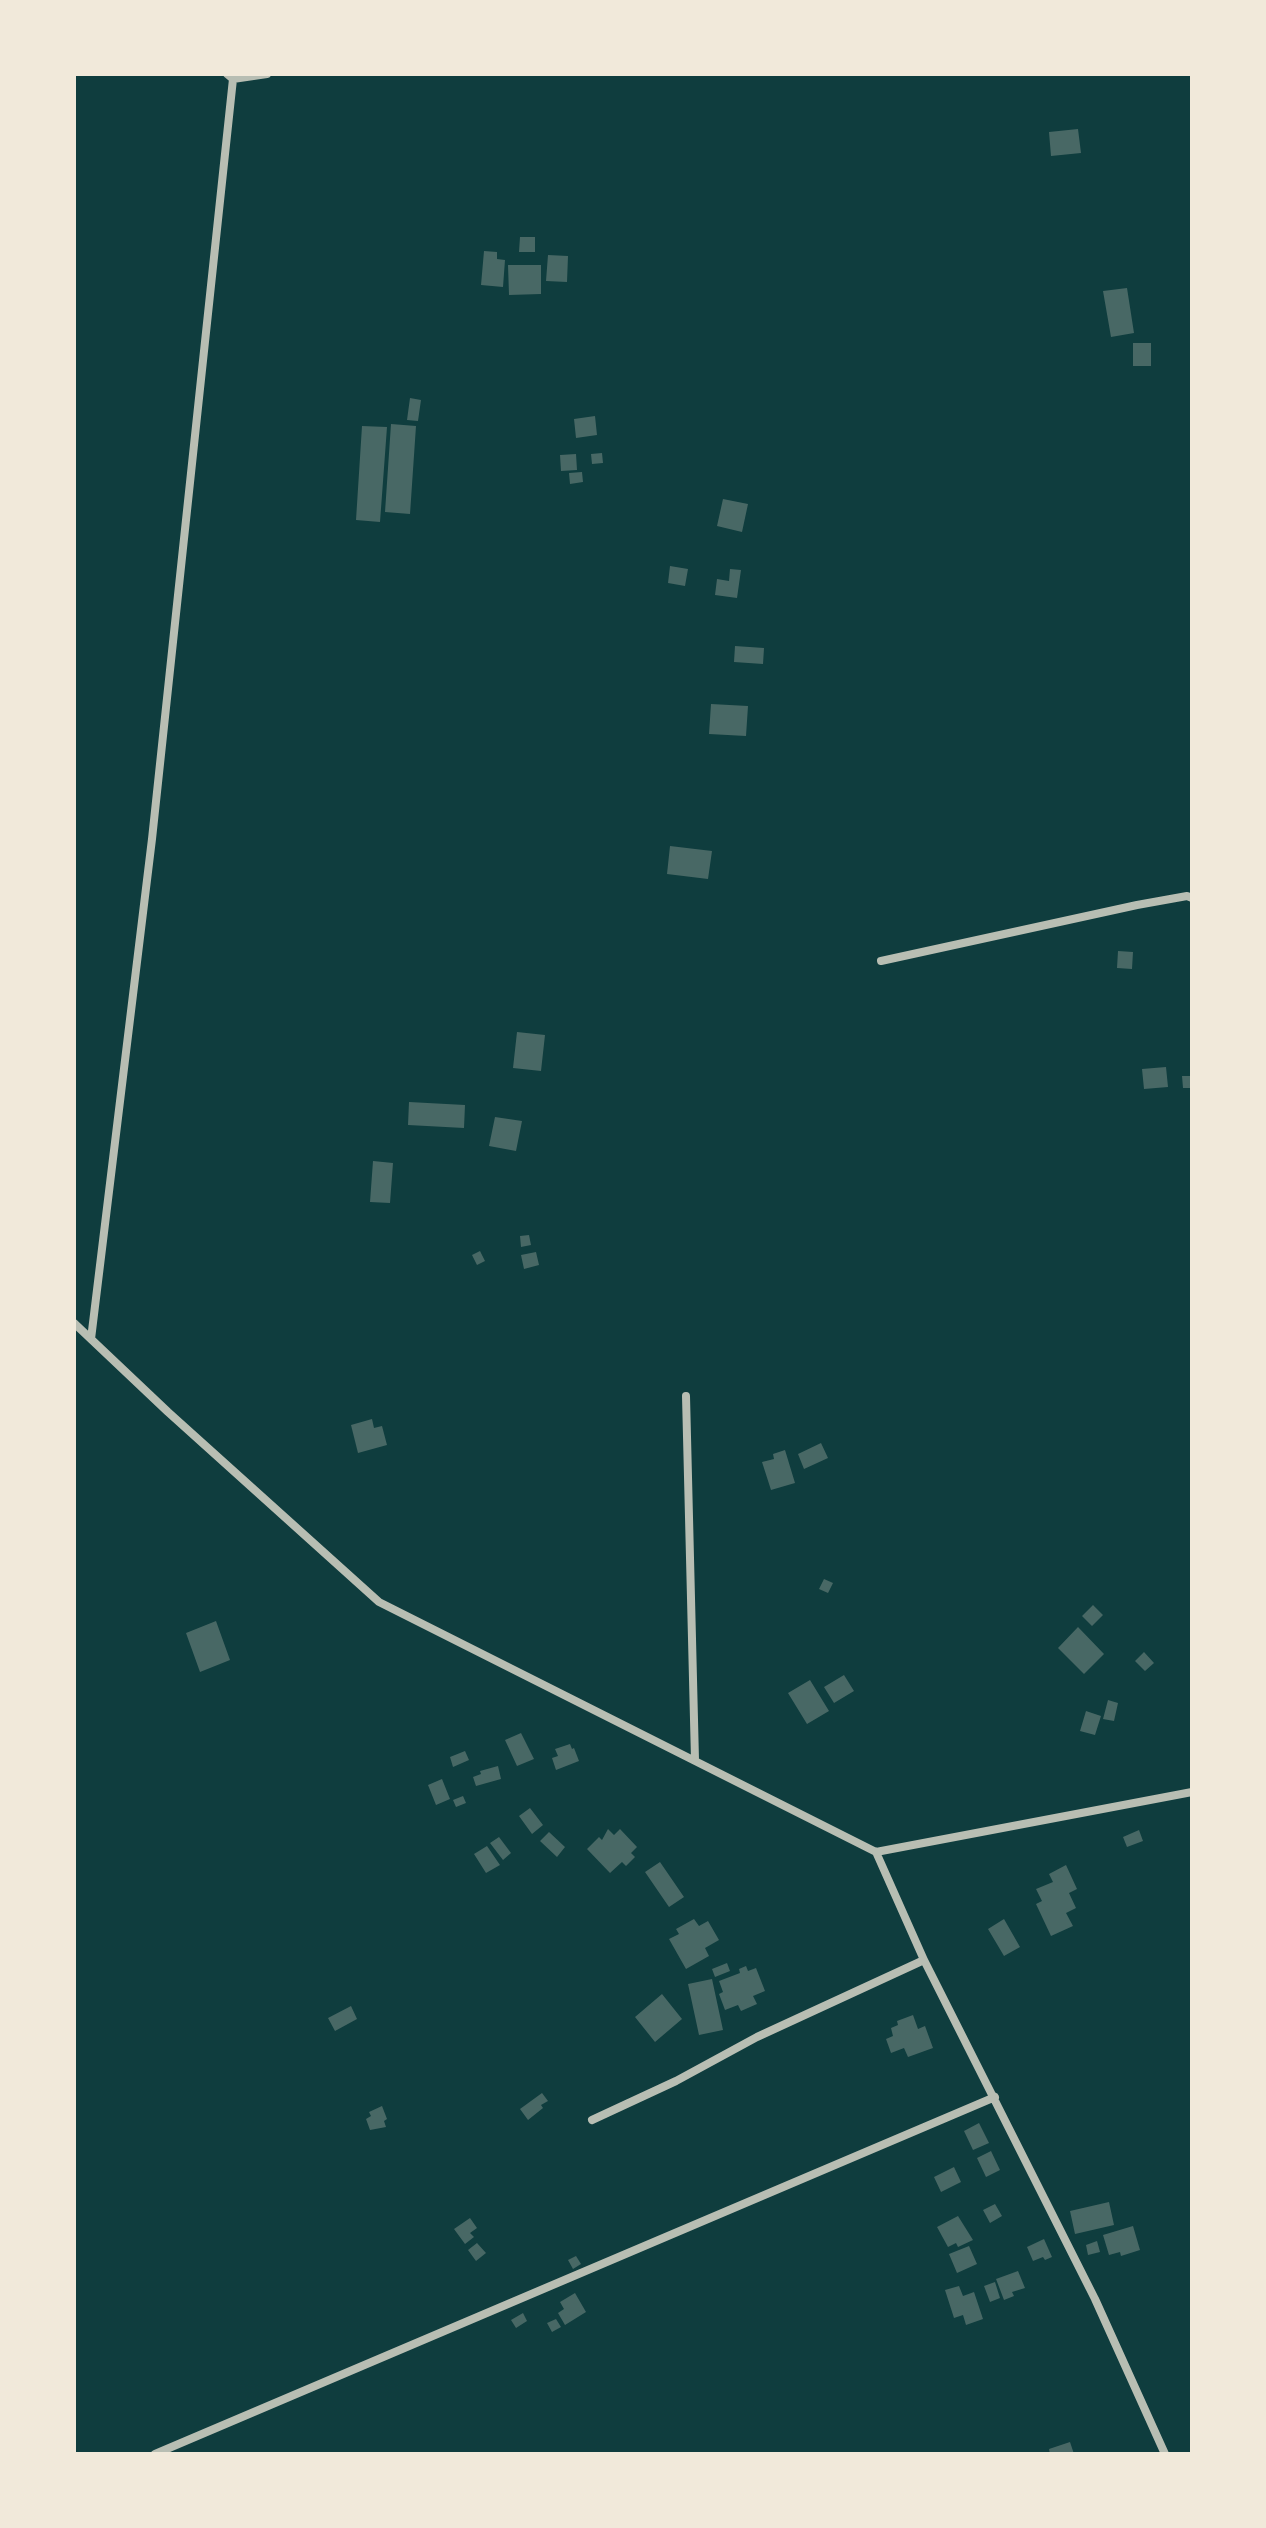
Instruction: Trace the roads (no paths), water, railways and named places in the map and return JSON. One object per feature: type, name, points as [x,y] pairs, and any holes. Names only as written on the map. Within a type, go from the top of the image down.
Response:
[{"type":"street","points":[[91,1339],[152,839],[230,76],[267,74]]},
{"type":"street","points":[[881,961],[1137,905],[1187,896],[1192,898]]},
{"type":"street","points":[[74,1323],[379,1602],[876,1852],[1192,1792]]},
{"type":"street","points":[[686,1396],[695,1760]]},
{"type":"street","points":[[876,1852],[924,1960],[1095,2299],[1165,2454]]},
{"type":"street","points":[[592,2120],[676,2081],[757,2037],[924,1960]]},
{"type":"street","points":[[155,2454],[995,2097]]}]
